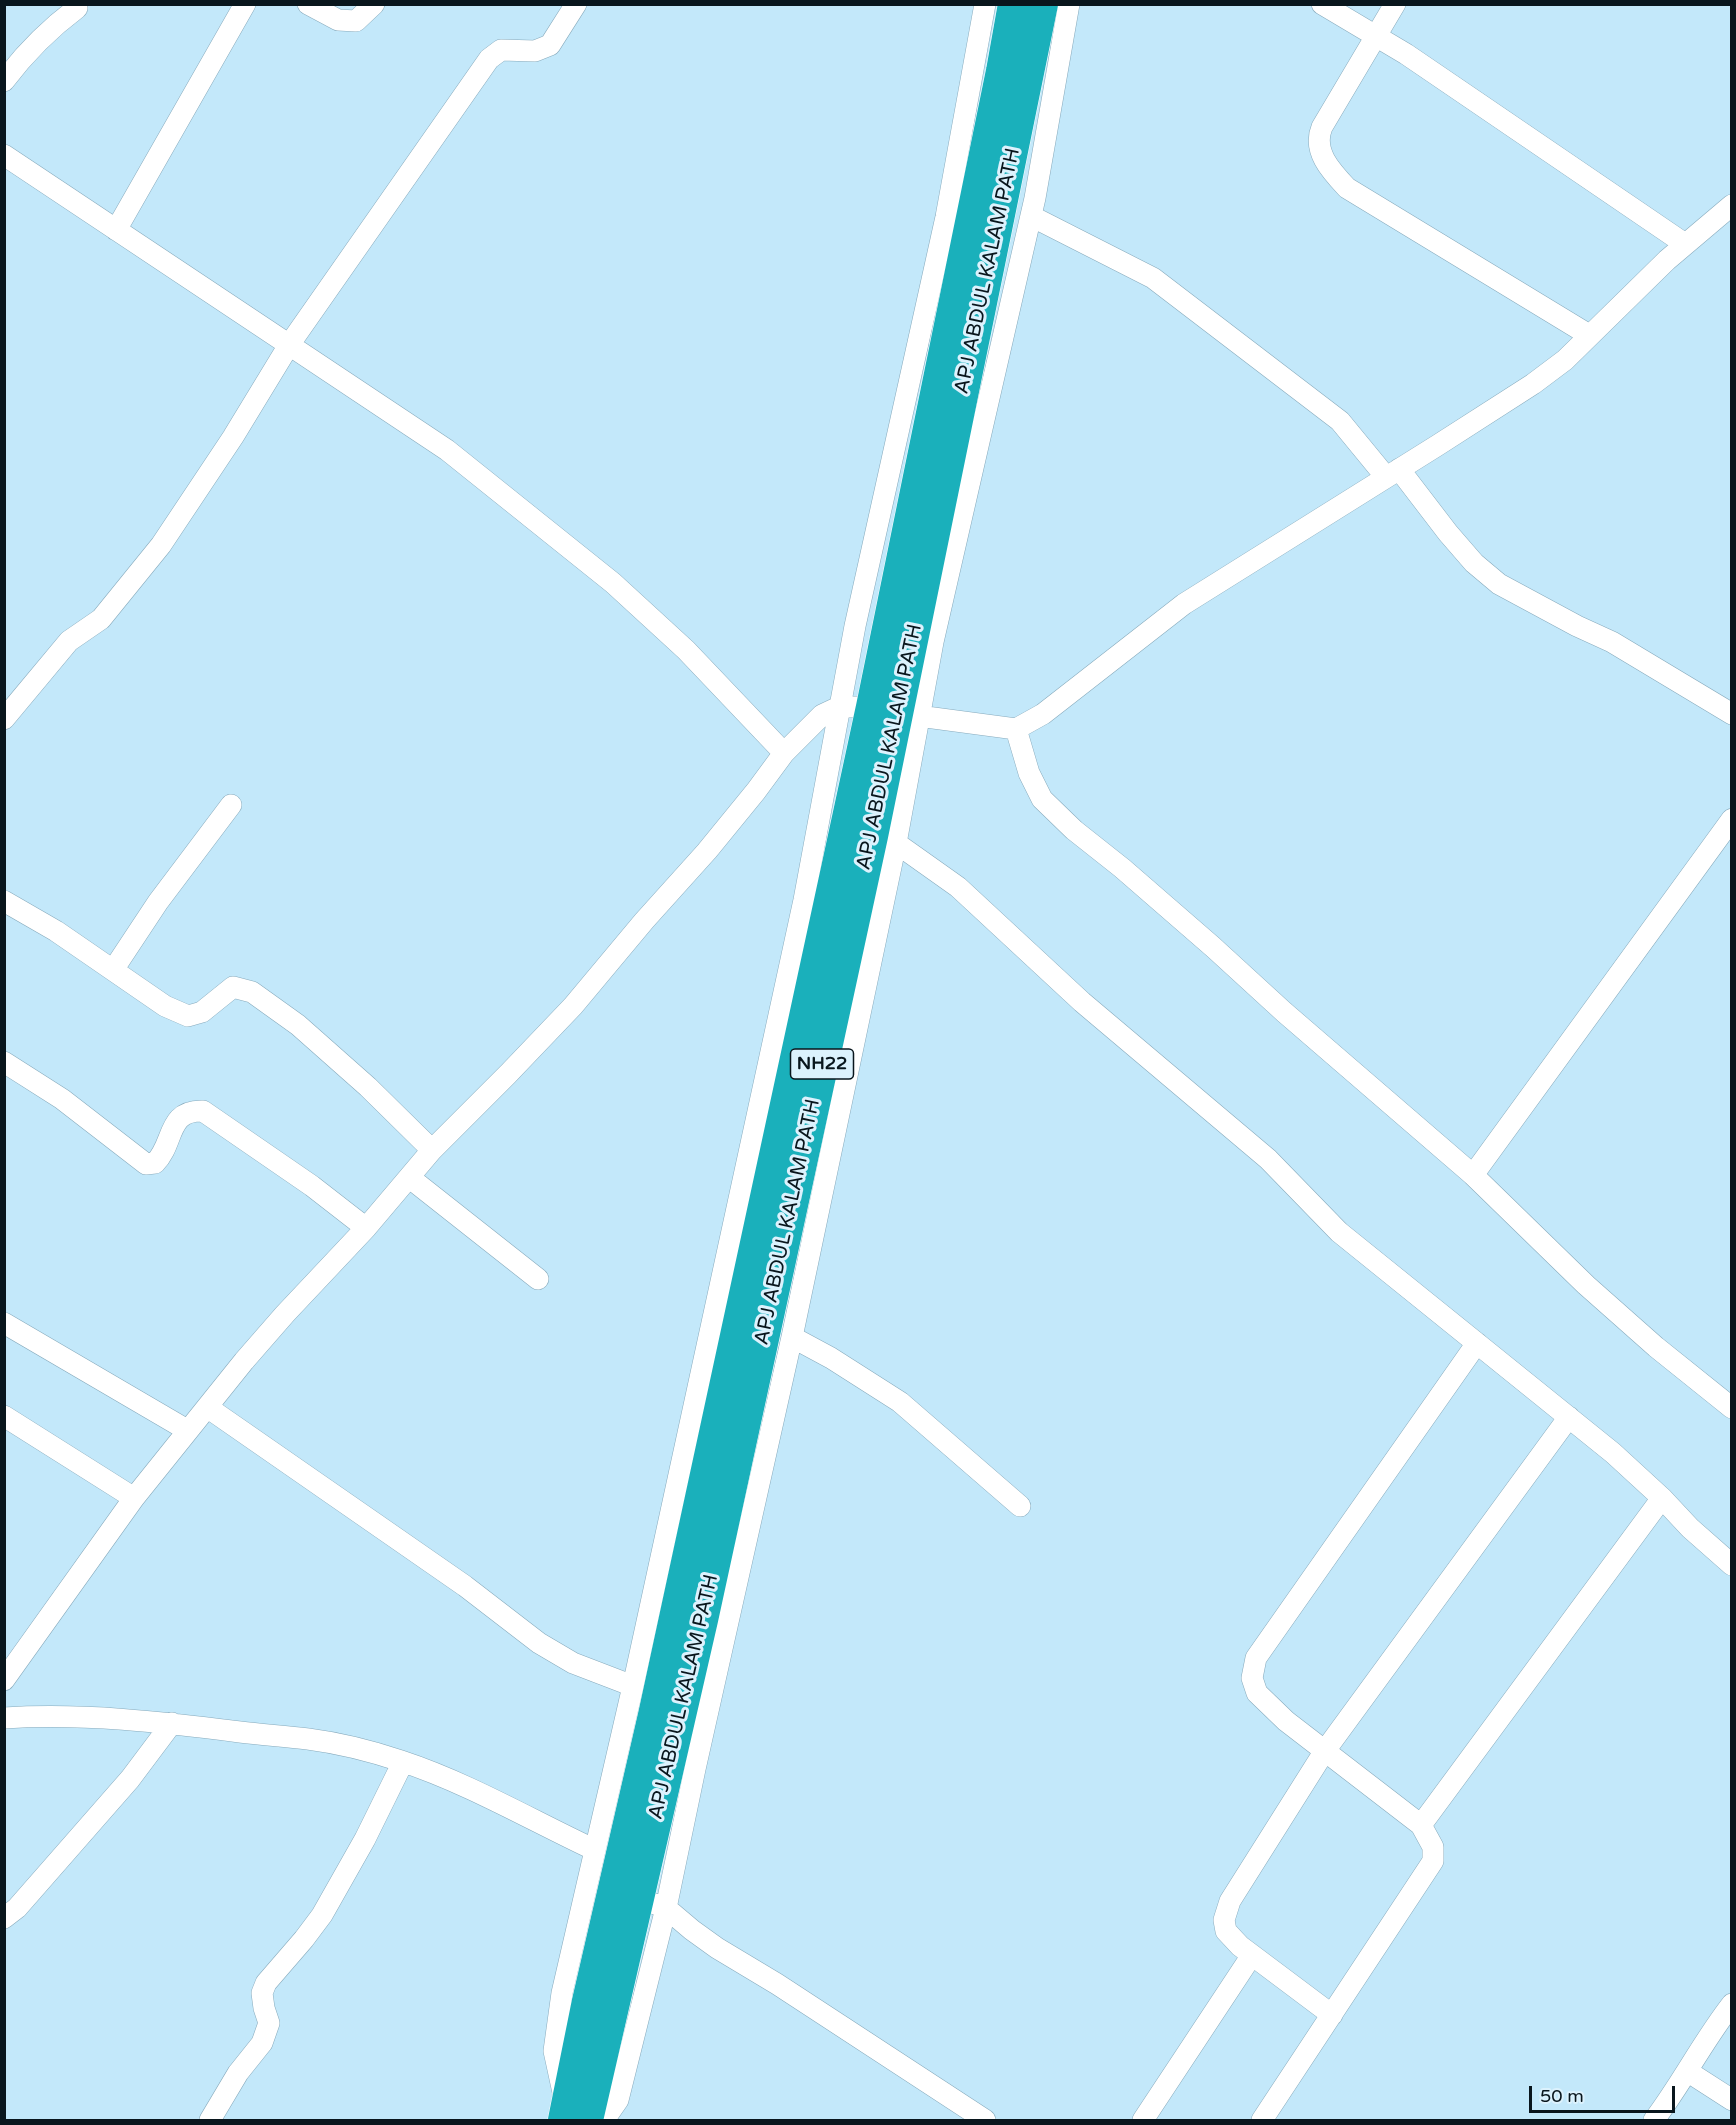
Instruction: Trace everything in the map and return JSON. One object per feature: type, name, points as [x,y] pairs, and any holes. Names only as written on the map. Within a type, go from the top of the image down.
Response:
[{"type":"highway","name":"APJ ABDUL KALAM PATH","points":[[896,712],[1014,4]]},
{"type":"highway","name":"APJ ABDUL KALAM PATH","points":[[572,2117],[639,1898],[666,1781],[896,712],[1042,4]]},
{"type":"street","points":[[116,230],[245,4]]},
{"type":"street","points":[[308,4],[338,20],[356,21],[374,4]]},
{"type":"street","points":[[4,719],[69,641],[101,619],[161,545],[228,445],[289,345],[489,59],[501,50],[535,51],[550,45],[576,4]]},
{"type":"street","name":"NH22","points":[[572,2117],[554,2051],[562,1993],[633,1686],[804,900],[861,594],[946,217],[985,4]]},
{"type":"street","name":"NH22","points":[[604,2121],[618,2100],[639,1898],[666,1781],[792,1337],[896,843],[896,712],[933,642],[1030,216],[1069,4]]},
{"type":"street","points":[[1322,4],[1460,90],[1685,244]]},
{"type":"street","points":[[1395,4],[1318,137],[1321,154],[1330,171],[1347,188],[1589,335]]},
{"type":"street","points":[[4,81],[33,46],[77,8]]},
{"type":"street","points":[[4,155],[447,450],[613,583],[686,650],[784,753]]},
{"type":"street","points":[[8,1669],[187,1430],[285,1314],[366,1228],[432,1150],[573,1006],[644,921],[707,851],[800,734],[822,715],[839,707],[896,712],[1016,729],[1043,714],[1184,604],[1533,384],[1565,360],[1685,244],[1731,205]]},
{"type":"street","points":[[1030,216],[1153,278],[1340,421],[1393,473],[1474,563],[1499,584],[1612,642],[1731,714]]},
{"type":"street","points":[[1016,729],[1029,773],[1042,799],[1074,830],[1197,933],[1284,1012],[1473,1175],[1586,1285],[1656,1347],[1731,1408]]},
{"type":"street","points":[[113,970],[158,902],[231,805]]},
{"type":"street","points":[[1473,1175],[1731,819]]},
{"type":"street","points":[[896,843],[958,887],[1082,1002],[1268,1159],[1339,1233],[1613,1453],[1731,1565]]},
{"type":"street","points":[[4,901],[40,921],[165,1006],[188,1016],[202,1012],[233,987],[252,992],[297,1025],[368,1087],[432,1150]]},
{"type":"street","points":[[4,1062],[62,1099],[146,1164],[155,1163],[163,1155],[178,1119],[190,1111],[203,1112],[312,1186],[366,1228]]},
{"type":"street","points":[[410,1178],[538,1279]]},
{"type":"street","points":[[4,1323],[187,1430]]},
{"type":"street","points":[[792,1337],[831,1358],[900,1402],[1020,1506]]},
{"type":"street","points":[[1262,2121],[1432,1860],[1433,1847],[1420,1825],[1324,1752],[1286,1721],[1257,1693],[1252,1678],[1256,1658],[1477,1342]]},
{"type":"street","points":[[207,1407],[465,1586],[539,1643],[573,1663],[633,1686]]},
{"type":"street","points":[[4,1416],[134,1498]]},
{"type":"street","points":[[1332,2015],[1252,1955],[1226,1931],[1224,1920],[1230,1901],[1324,1752],[1569,1417]]},
{"type":"street","points":[[1420,1825],[1662,1498]]},
{"type":"street","points":[[4,1718],[75,1717],[172,1723],[309,1739],[369,1752],[403,1762],[494,1800],[595,1850]]},
{"type":"street","points":[[4,1918],[17,1908],[130,1779],[172,1723]]},
{"type":"street","points":[[210,2121],[238,2073],[262,2043],[269,2023],[262,1994],[266,1983],[322,1915],[403,1762]]},
{"type":"street","points":[[639,1898],[777,1984],[976,2118]]},
{"type":"street","points":[[1143,2121],[1252,1955]]},
{"type":"street","points":[[1654,2121],[1731,2004]]},
{"type":"street","points":[[1687,2071],[1731,2100]]}]
